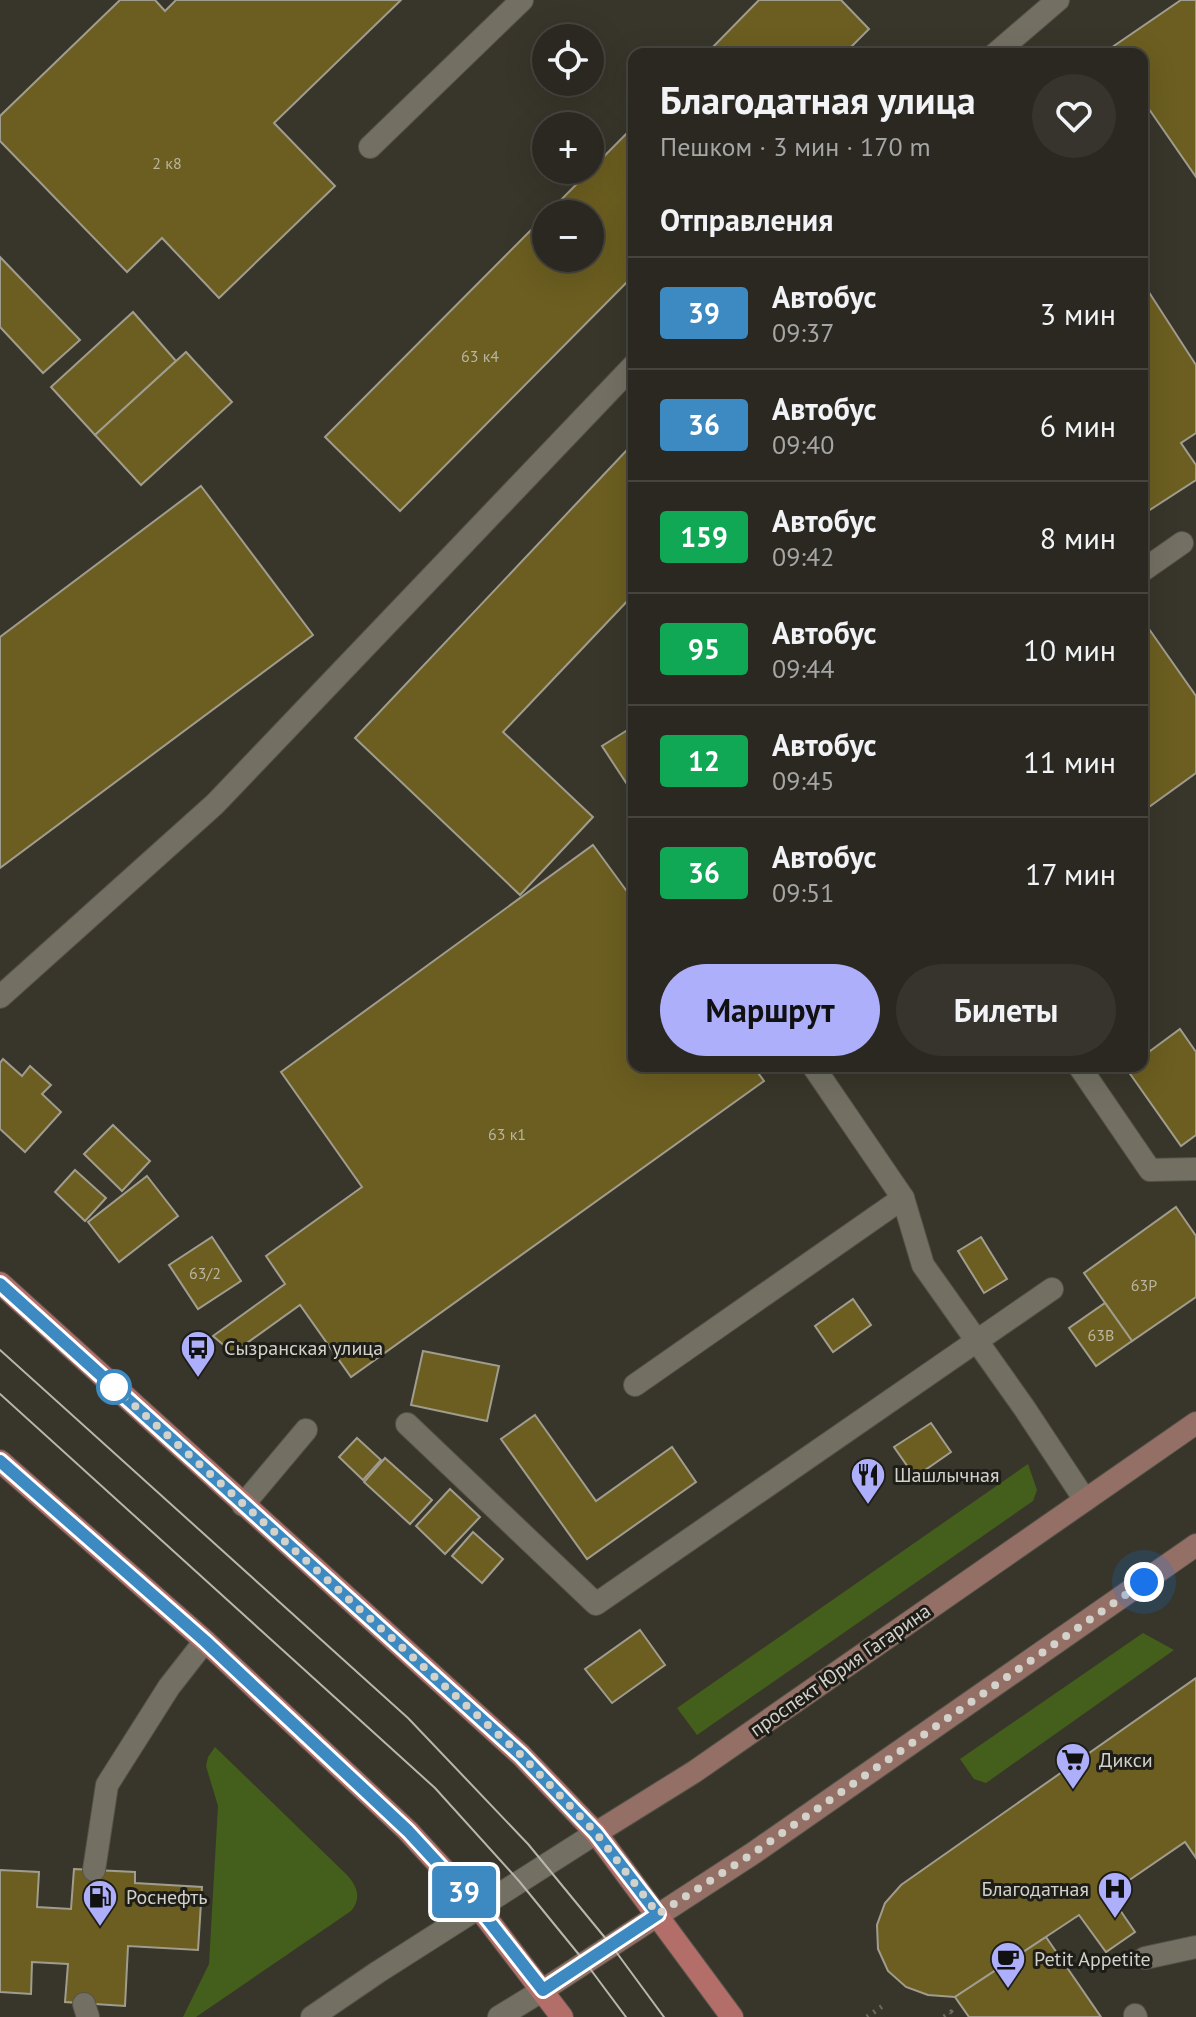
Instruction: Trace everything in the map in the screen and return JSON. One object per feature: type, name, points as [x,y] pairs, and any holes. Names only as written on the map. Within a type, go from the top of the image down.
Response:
[{"type":"main road","points":[[0,1283],[521,1755],[596,1833],[732,2017]]},
{"type":"main road","name":"проспект Юрия Гагарина","points":[[596,1833],[694,1772],[1196,1423]]},
{"type":"main road","points":[[0,1461],[205,1641],[408,1831],[478,1907],[562,2017]]},
{"type":"main road","points":[[543,1990],[752,1854],[1196,1545]]},
{"type":"street","points":[[370,147],[522,0]]},
{"type":"street","points":[[1002,48],[1058,0]]},
{"type":"street","points":[[0,997],[215,804],[628,379]]},
{"type":"street","points":[[1148,567],[1182,543]]},
{"type":"street","points":[[817,1072],[903,1198],[923,1265],[1085,1500]]},
{"type":"street","points":[[1083,1072],[1150,1170],[1196,1169]]},
{"type":"street","points":[[635,1385],[903,1198]]},
{"type":"street","points":[[407,1424],[596,1604],[1052,1289]]},
{"type":"street","points":[[243,1505],[306,1430]]},
{"type":"street","points":[[94,1870],[107,1785],[169,1687],[205,1641]]},
{"type":"street","name":"проспект Юрия Гагарина","points":[[478,1907],[596,1833]]},
{"type":"street","points":[[312,2017],[478,1907]]},
{"type":"street","points":[[1145,1958],[1196,1947]]},
{"type":"street","points":[[499,2017],[543,1990]]},
{"type":"path","points":[[867,2017],[884,2005]]},
{"type":"path","points":[[944,2017],[951,2012],[954,2017]]},
{"type":"green space","points":[[1028,1464],[1037,1490],[1033,1501],[697,1735],[677,1708]]},
{"type":"green space","points":[[1143,1633],[1174,1650],[986,1783],[974,1779],[960,1759]]},
{"type":"green space","points":[[215,1747],[347,1875],[356,1888],[357,1897],[351,1911],[196,2017],[183,2017],[209,1964],[218,1806],[206,1766]]},
{"type":"building","points":[[120,0],[155,0],[165,11],[176,0],[401,0],[274,123],[335,186],[219,298],[162,238],[127,272],[0,141],[0,116]]},
{"type":"building","points":[[759,0],[841,0],[869,29],[850,48],[712,48]]},
{"type":"building","points":[[1181,0],[1196,0],[1196,177],[1148,108],[1148,48],[1111,48]]},
{"type":"building","points":[[628,132],[628,281],[400,511],[325,437],[532,229],[532,272],[604,272],[604,200],[561,200],[577,184],[604,184],[604,156]]},
{"type":"building","points":[[0,257],[80,340],[43,373],[0,327]]},
{"type":"building","points":[[1148,291],[1196,365],[1196,433],[1181,443],[1196,465],[1196,480],[1148,511]]},
{"type":"building","points":[[133,312],[176,361],[95,435],[51,387]]},
{"type":"building","points":[[186,352],[232,402],[141,485],[95,435]]},
{"type":"building","points":[[628,451],[628,600],[503,732],[593,817],[520,895],[355,738]]},
{"type":"building","points":[[201,486],[313,635],[0,868],[0,637]]},
{"type":"building","points":[[1148,628],[1196,696],[1196,773],[1148,808]]},
{"type":"building","points":[[628,730],[628,786],[602,746]]},
{"type":"building","points":[[593,845],[628,893],[628,1072],[757,1072],[764,1081],[351,1377],[300,1305],[233,1353],[213,1336],[285,1284],[266,1256],[362,1187],[281,1072]]},
{"type":"building","points":[[1180,1029],[1196,1052],[1196,1135],[1181,1146],[1129,1072],[1148,1072],[1148,1053]]},
{"type":"building","points":[[3,1059],[22,1076],[30,1066],[51,1085],[42,1094],[61,1112],[25,1152],[0,1129],[0,1063]]},
{"type":"building","points":[[113,1125],[150,1161],[122,1191],[84,1154]]},
{"type":"building","points":[[75,1170],[106,1198],[85,1221],[55,1192]]},
{"type":"building","points":[[147,1176],[178,1216],[119,1262],[88,1222]]},
{"type":"building","points":[[1176,1207],[1196,1236],[1196,1297],[1132,1341],[1084,1273]]},
{"type":"building","points":[[212,1237],[241,1281],[198,1309],[169,1265]]},
{"type":"building","points":[[981,1237],[1007,1279],[984,1293],[958,1251]]},
{"type":"building","points":[[853,1299],[871,1325],[833,1352],[815,1326]]},
{"type":"building","points":[[1105,1303],[1132,1341],[1096,1366],[1069,1328]]},
{"type":"building","points":[[423,1351],[499,1366],[487,1421],[411,1405]]},
{"type":"building","points":[[535,1415],[596,1501],[672,1447],[696,1482],[587,1559],[501,1439]]},
{"type":"building","points":[[931,1423],[951,1452],[915,1477],[894,1447]]},
{"type":"building","points":[[357,1438],[381,1460],[363,1480],[339,1457]]},
{"type":"building","points":[[385,1458],[432,1500],[410,1524],[364,1482]]},
{"type":"building","points":[[450,1489],[480,1517],[445,1554],[416,1526]]},
{"type":"building","points":[[473,1532],[503,1559],[482,1583],[452,1556]]},
{"type":"building","points":[[640,1630],[665,1665],[612,1703],[585,1669]]},
{"type":"building","points":[[1196,1678],[1196,1858],[1185,1842],[1109,1894],[1135,1932],[1106,1952],[1079,1915],[955,1997],[928,1995],[906,1987],[888,1971],[878,1949],[877,1925],[885,1903],[901,1885]]},
{"type":"building","name":"Роснефть","points":[[74,1869],[135,1872],[135,1883],[202,1887],[198,1950],[128,1946],[125,2006],[65,2002],[68,1964],[32,1962],[31,1994],[0,1992],[0,1870],[39,1872],[37,1907],[71,1909]]},
{"type":"building","points":[[1046,1937],[1101,2017],[969,2017],[955,1997]]},
{"type":"tram line","points":[[0,1350],[408,1718],[528,1844],[611,1945],[664,2017]]},
{"type":"tram line","points":[[0,1394],[435,1788],[519,1881],[626,2017]]},
{"type":"bus line","name":"39","points":[[0,1284],[521,1755],[596,1833],[658,1914],[543,1990],[478,1907],[408,1831],[205,1641],[0,1461]]},
{"type":"place","name":"Сызранская улица","points":[[198,1379]]},
{"type":"place","name":"Шашлычная","points":[[868,1506]]},
{"type":"place","name":"Дикси","points":[[1073,1791]]},
{"type":"place","name":"Благодатная","points":[[1115,1920]]},
{"type":"place","name":"Роснефть","points":[[100,1928]]},
{"type":"place","name":"Petit Appetite","points":[[1008,1990]]},
{"type":"route","points":[[114,1387],[521,1755],[596,1833],[658,1914],[752,1854],[1144,1582]]}]
